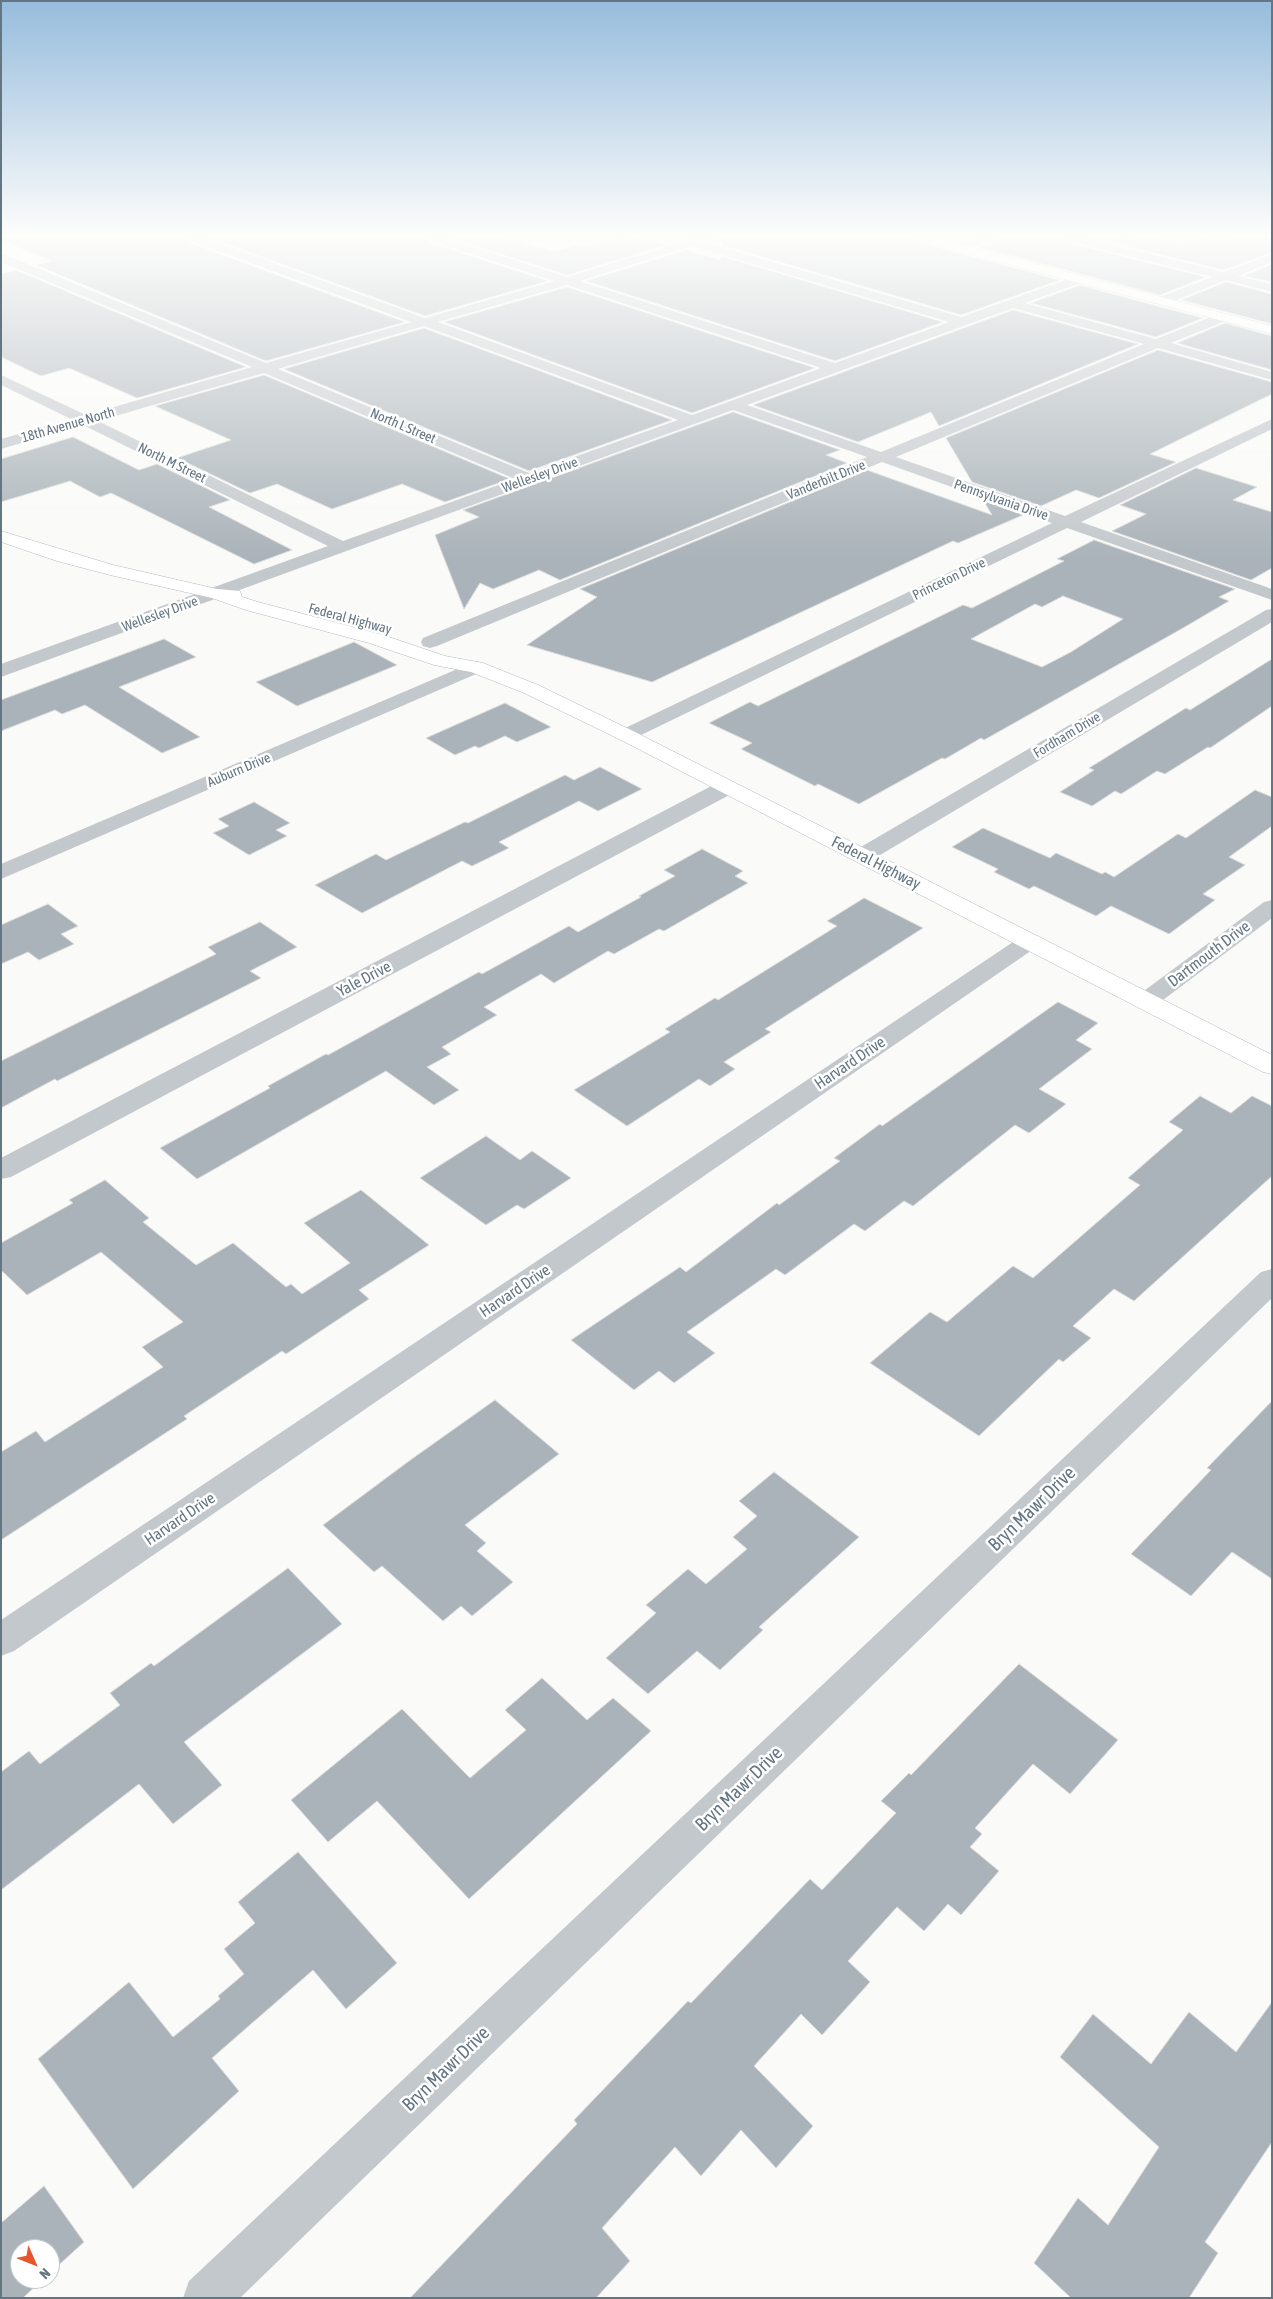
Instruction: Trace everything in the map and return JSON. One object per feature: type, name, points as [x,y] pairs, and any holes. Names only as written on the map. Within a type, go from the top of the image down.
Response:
[{"type":"main road","name":"Federal Highway","points":[[1,536],[63,557],[110,570],[216,594],[252,606],[376,638],[441,661],[476,667]]},
{"type":"main road","name":"Federal Highway","points":[[216,594],[265,599],[301,606],[430,642],[459,655],[476,667],[538,693],[626,735],[1272,1066]]},
{"type":"street","name":"North L Street","points":[[209,344],[529,479]]},
{"type":"street","name":"18th Avenue North","points":[[1,444],[347,344]]},
{"type":"street","points":[[485,344],[690,419]]},
{"type":"street","points":[[763,344],[833,367]]},
{"type":"street","name":"Wellesley Drive","points":[[1,671],[896,344]]},
{"type":"street","name":"Vanderbilt Drive","points":[[430,642],[1156,344]]},
{"type":"street","points":[[1158,344],[1272,376]]},
{"type":"street","name":"North M Street","points":[[1,378],[343,547]]},
{"type":"street","name":"Pennsylvania Drive","points":[[731,404],[1272,595]]},
{"type":"street","name":"Princeton Drive","points":[[626,735],[1272,423]]},
{"type":"street","name":"Fordham Drive","points":[[862,856],[1272,614]]},
{"type":"street","name":"Auburn Drive","points":[[1,872],[476,667]]},
{"type":"street","name":"Yale Drive","points":[[1,1170],[727,787]]},
{"type":"street","name":"Dartmouth Drive","points":[[1146,1001],[1272,907]]},
{"type":"street","name":"Harvard Drive","points":[[1,1640],[1030,941]]},
{"type":"street","name":"Bryn Mawr Drive","points":[[206,2298],[1272,1280]]},
{"type":"building","points":[[1,344],[192,344],[246,367],[137,398],[69,368],[41,376],[1,357]]},
{"type":"building","points":[[226,344],[326,344],[266,361]]},
{"type":"building","points":[[368,344],[468,344],[672,420],[529,471],[284,369]]},
{"type":"building","points":[[505,344],[742,344],[815,368],[692,413]]},
{"type":"building","points":[[783,344],[881,344],[835,361]]},
{"type":"building","points":[[919,344],[1137,344],[939,426],[931,412],[858,442],[753,405]]},
{"type":"building","points":[[1182,344],[1272,344],[1272,370]]},
{"type":"building","points":[[1158,350],[1272,382],[1272,394],[1150,454],[1176,462],[1099,498],[1076,490],[1041,506],[972,482],[946,438]]},
{"type":"building","points":[[264,375],[510,479],[445,502],[402,484],[332,509],[277,484],[250,493],[177,458],[231,440],[155,406]]},
{"type":"building","points":[[733,412],[840,450],[826,455],[847,463],[560,580],[539,570],[493,589],[480,583],[464,609],[435,535],[479,517],[463,510]]},
{"type":"building","points":[[73,437],[139,470],[157,464],[230,500],[209,507],[292,550],[254,564],[111,493],[100,497],[70,481],[1,502],[1,459]]},
{"type":"building","points":[[1196,468],[1257,487],[1233,500],[1272,512],[1272,568],[1251,580],[1112,531],[1146,514],[1120,505]]},
{"type":"building","points":[[867,470],[992,515],[983,500],[1023,515],[958,543],[953,541],[652,682],[527,645],[597,597],[580,589]]},
{"type":"building","points":[[1094,540],[1235,589],[1219,597],[1229,601],[1183,628],[984,740],[981,738],[859,804],[818,784],[815,786],[741,749],[752,743],[709,723],[750,702],[758,706],[963,605],[972,608],[1064,561],[1057,559]],"holes":[[[1063,596],[1123,619],[1071,652],[1042,667],[971,639],[1035,604],[1042,607]]]},
{"type":"building","points":[[164,639],[196,657],[119,687],[200,737],[162,753],[85,705],[62,714],[55,710],[1,731],[1,700]]},
{"type":"building","points":[[354,642],[397,665],[297,706],[256,682]]},
{"type":"building","points":[[1272,659],[1272,706],[1210,748],[1208,747],[1165,774],[1157,771],[1121,794],[1115,791],[1092,806],[1060,792],[1094,770],[1089,768],[1186,708],[1190,710]]},
{"type":"building","points":[[505,703],[551,727],[517,742],[505,736],[479,748],[475,746],[455,755],[426,738]]},
{"type":"building","points":[[600,767],[642,789],[598,811],[579,801],[499,842],[509,848],[472,866],[462,861],[362,913],[315,885],[376,854],[386,860],[465,822],[468,823],[565,775],[574,780]]},
{"type":"building","points":[[1255,790],[1272,797],[1272,826],[1229,857],[1245,865],[1203,894],[1215,900],[1169,934],[1111,906],[1096,916],[1034,886],[1029,889],[994,872],[998,869],[952,847],[983,828],[1050,858],[1056,853],[1102,874],[1105,872],[1114,877],[1178,834],[1186,838]]},
{"type":"building","points":[[254,802],[290,823],[276,830],[287,836],[249,855],[213,833],[229,826],[218,819]]},
{"type":"building","points":[[702,849],[743,871],[735,876],[748,883],[664,931],[659,929],[614,954],[608,951],[554,983],[541,974],[484,1007],[497,1015],[442,1047],[451,1054],[427,1067],[459,1090],[434,1105],[386,1071],[197,1179],[160,1148],[270,1088],[268,1086],[326,1054],[328,1055],[479,972],[482,974],[569,926],[578,932],[675,876],[664,870]]},
{"type":"building","points":[[864,898],[923,928],[765,1029],[771,1032],[724,1062],[735,1069],[710,1086],[699,1079],[627,1126],[574,1090],[670,1032],[665,1029],[715,998],[718,1000],[837,926],[827,921]]},
{"type":"building","points":[[48,904],[78,926],[61,934],[74,944],[39,960],[28,952],[1,964],[1,925]]},
{"type":"building","points":[[260,922],[297,947],[250,971],[261,978],[57,1081],[55,1079],[1,1108],[1,1061],[216,954],[208,947]]},
{"type":"building","points":[[1058,1002],[1098,1023],[1076,1040],[1092,1049],[1039,1089],[1066,1104],[1029,1133],[1015,1125],[913,1206],[904,1201],[865,1231],[854,1224],[785,1275],[776,1269],[687,1332],[715,1353],[674,1383],[659,1371],[634,1390],[571,1340],[680,1267],[686,1272],[777,1203],[779,1205],[840,1161],[834,1158],[880,1124],[882,1126]]},
{"type":"building","points":[[1200,1096],[1231,1113],[1252,1096],[1272,1106],[1272,1176],[1134,1301],[1114,1289],[1073,1326],[1091,1338],[1063,1362],[1059,1359],[979,1436],[870,1363],[930,1312],[947,1322],[1013,1266],[1033,1278],[1140,1185],[1128,1178],[1183,1130],[1169,1122]]},
{"type":"building","points":[[486,1136],[520,1160],[532,1151],[571,1178],[524,1209],[517,1205],[486,1225],[420,1178]]},
{"type":"building","points":[[105,1180],[149,1218],[143,1222],[196,1265],[233,1243],[286,1287],[291,1284],[302,1294],[350,1263],[304,1223],[361,1190],[429,1245],[359,1290],[369,1299],[286,1354],[282,1351],[184,1416],[187,1419],[1,1540],[1,1452],[36,1431],[45,1442],[163,1367],[142,1347],[183,1322],[101,1252],[27,1295],[1,1270],[1,1243],[73,1203],[69,1200]]},
{"type":"building","points":[[495,1400],[559,1454],[465,1525],[486,1543],[477,1551],[513,1582],[472,1616],[461,1606],[443,1621],[382,1566],[374,1572],[323,1525]]},
{"type":"building","points":[[1272,1401],[1272,1579],[1232,1552],[1191,1596],[1131,1554],[1211,1470],[1207,1468]]},
{"type":"building","points":[[774,1472],[859,1537],[759,1627],[763,1630],[720,1670],[697,1651],[648,1694],[606,1658],[656,1613],[646,1605],[688,1569],[706,1584],[747,1549],[733,1537],[757,1516],[739,1501]]},
{"type":"building","points":[[288,1568],[342,1624],[184,1742],[222,1785],[173,1824],[139,1784],[1,1890],[1,1772],[29,1751],[40,1764],[120,1705],[110,1693],[151,1663],[154,1666]]},
{"type":"building","points":[[1019,1664],[1118,1740],[1070,1794],[1033,1764],[975,1828],[982,1834],[970,1847],[999,1871],[961,1915],[948,1904],[924,1931],[897,1907],[848,1961],[870,1982],[822,2035],[801,2014],[754,2066],[813,2126],[776,2168],[741,2130],[701,2176],[675,2147],[602,2228],[630,2261],[596,2298],[410,2298],[577,2124],[574,2120],[688,2001],[691,2003],[810,1879],[822,1890],[896,1813],[881,1801],[909,1773],[911,1775]]},
{"type":"building","points":[[542,1678],[587,1720],[613,1698],[651,1731],[469,1899],[377,1801],[328,1842],[291,1800],[402,1709],[470,1778],[526,1730],[505,1710]]},
{"type":"building","points":[[298,1852],[397,1963],[346,2009],[313,1970],[212,2058],[239,2091],[133,2189],[38,2059],[129,1982],[173,2037],[220,1999],[218,1996],[244,1974],[224,1949],[255,1923],[238,1902]]},
{"type":"building","points":[[1272,2002],[1272,2142],[1205,2242],[1218,2253],[1189,2298],[1071,2298],[1034,2263],[1078,2198],[1108,2225],[1159,2147],[1060,2057],[1093,2014],[1151,2064],[1189,2012],[1236,2052]]},
{"type":"building","points":[[44,2186],[84,2242],[60,2264],[60,2239],[10,2239],[10,2289],[32,2289],[23,2298],[1,2298],[1,2223]]}]
